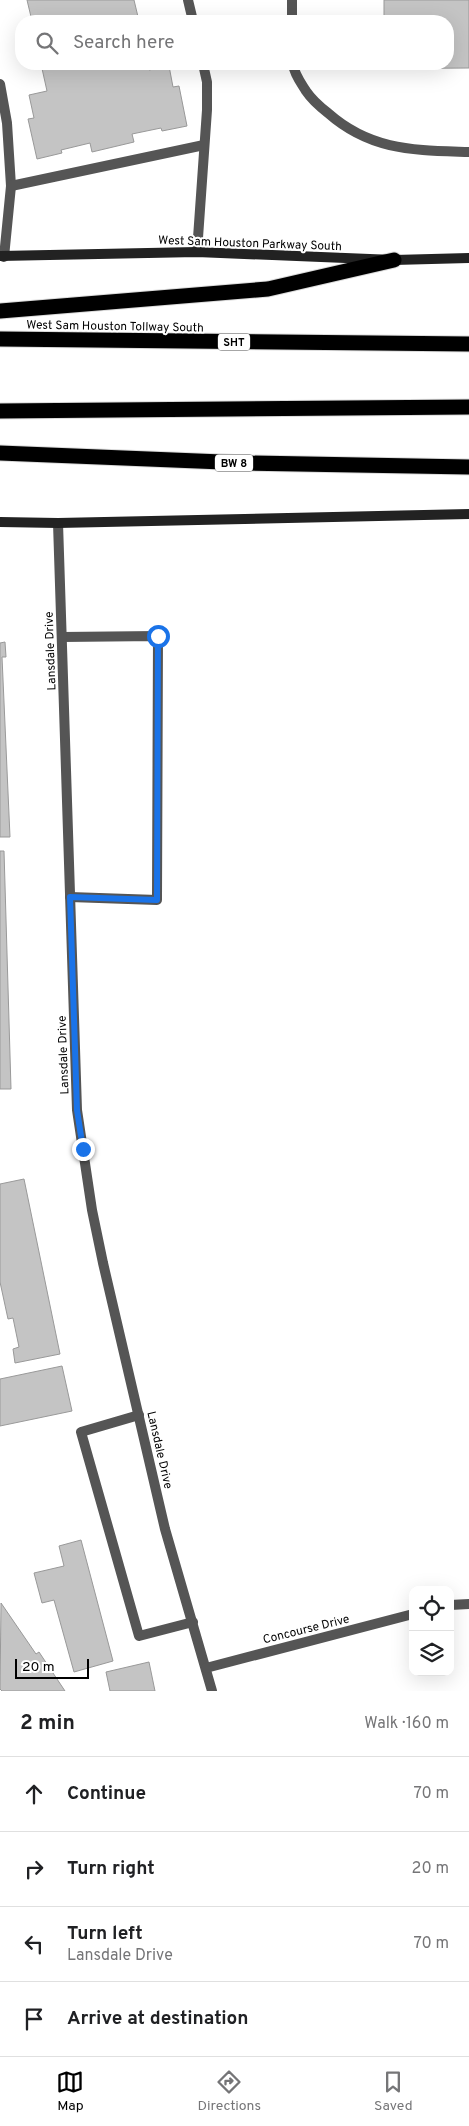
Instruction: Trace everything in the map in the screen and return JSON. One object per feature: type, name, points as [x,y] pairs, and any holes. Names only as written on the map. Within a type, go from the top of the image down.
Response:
[{"type":"highway","points":[[0,312],[268,289],[394,260]]},
{"type":"highway","name":"West Sam Houston Tollway South","points":[[0,339],[469,344]]},
{"type":"highway","points":[[0,411],[469,407]]},
{"type":"highway","name":"BW 8","points":[[0,453],[247,463],[469,467]]},
{"type":"main road","name":"West Sam Houston Parkway South","points":[[2,256],[197,252],[394,260],[469,258]]},
{"type":"main road","points":[[0,522],[58,523],[469,514]]},
{"type":"street","points":[[188,0],[192,15]]},
{"type":"street","points":[[292,0],[292,15]]},
{"type":"street","points":[[197,252],[207,82],[204,70]]},
{"type":"street","points":[[294,70],[312,100],[336,121],[360,137],[387,146],[469,152]]},
{"type":"street","points":[[0,84],[7,123],[12,186],[2,256]]},
{"type":"street","points":[[12,186],[204,145]]},
{"type":"street","name":"Lansdale Drive","points":[[58,523],[77,1110],[97,1236],[138,1415],[165,1529],[212,1691]]},
{"type":"street","points":[[62,638],[158,636],[157,900],[70,897]]},
{"type":"street","points":[[138,1415],[81,1432],[139,1636],[193,1622]]},
{"type":"street","points":[[454,1606],[469,1604]]},
{"type":"street","name":"Concourse Drive","points":[[206,1668],[409,1615]]},
{"type":"building","points":[[27,0],[134,0],[138,15],[31,15]]},
{"type":"building","points":[[384,0],[469,0],[469,68],[454,68],[454,15],[384,15]]},
{"type":"building","points":[[42,70],[170,70],[173,87],[179,86],[187,126],[162,131],[161,128],[132,134],[134,142],[92,152],[90,143],[61,150],[62,153],[37,159],[28,119],[34,118],[29,95],[47,91]]},
{"type":"building","points":[[5,642],[6,657],[2,657],[10,837],[0,837],[0,643]]},
{"type":"building","points":[[0,851],[4,851],[11,1089],[0,1089]]},
{"type":"building","points":[[24,1179],[60,1354],[15,1363],[13,1349],[19,1347],[13,1318],[8,1319],[0,1282],[0,1184]]},
{"type":"building","points":[[62,1366],[72,1411],[0,1426],[0,1379]]},
{"type":"building","points":[[81,1540],[113,1661],[74,1672],[54,1600],[42,1603],[34,1573],[64,1566],[59,1546]]},
{"type":"building","points":[[1,1603],[36,1654],[39,1652],[65,1691],[2,1691],[0,1689]]},
{"type":"building","points":[[149,1662],[155,1691],[110,1691],[106,1672]]},
{"type":"route","points":[[83,1149],[77,1110],[70,897],[157,900],[158,636]]}]
